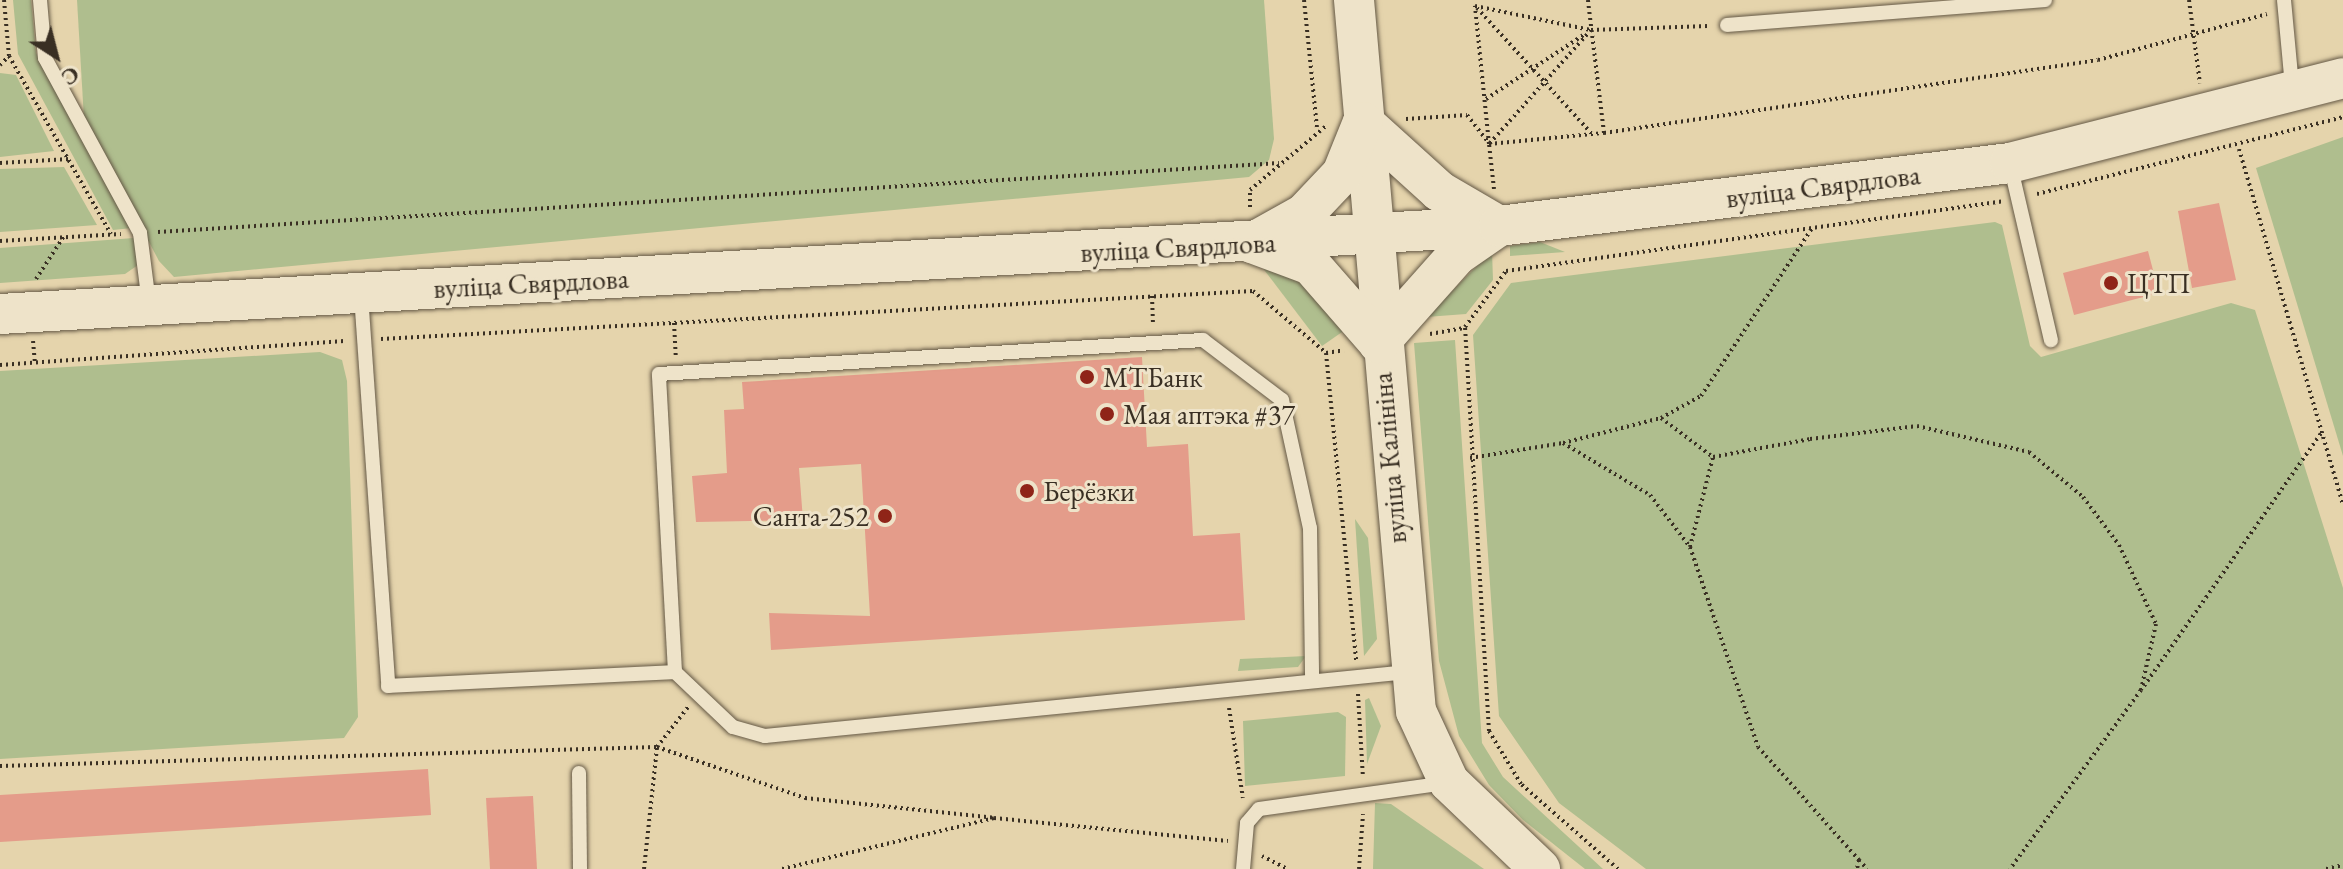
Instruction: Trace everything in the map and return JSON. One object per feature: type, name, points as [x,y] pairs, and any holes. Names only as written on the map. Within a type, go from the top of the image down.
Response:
[{"type":"main road","name":"вуліца Калініна","points":[[1354,0],[1367,121],[1372,238],[1368,345],[1416,711],[1449,782],[1540,869]]},
{"type":"main road","name":"вуліца Свярдлова","points":[[0,314],[360,292],[1251,225],[1372,238],[1498,214],[2014,181],[2343,78]]},
{"type":"main road","points":[[1367,121],[1439,191],[1498,214],[1368,345],[1311,265],[1251,225],[1304,214],[1342,174],[1367,121]]},
{"type":"lane","points":[[40,0],[45,58],[140,233],[149,306]]},
{"type":"lane","points":[[1727,25],[2045,0]]},
{"type":"lane","points":[[2284,0],[2293,93]]},
{"type":"lane","points":[[2014,181],[2051,340]]},
{"type":"lane","points":[[360,292],[388,686],[675,672]]},
{"type":"lane","points":[[1312,679],[1310,528],[1282,400],[1203,340],[659,374],[675,672],[733,727],[765,736],[1226,686],[1409,672]]},
{"type":"lane","points":[[579,773],[580,869]]},
{"type":"lane","points":[[1243,869],[1241,845],[1247,823],[1259,809],[1364,798],[1449,782]]},
{"type":"path","points":[[4,0],[9,56],[111,234]]},
{"type":"path","points":[[1304,0],[1317,128]]},
{"type":"path","points":[[1588,0],[1604,133]]},
{"type":"path","points":[[2189,0],[2200,86]]},
{"type":"path","points":[[1475,6],[1591,30],[1727,25]]},
{"type":"path","points":[[1475,6],[1591,133]]},
{"type":"path","points":[[1475,6],[1498,214]]},
{"type":"path","points":[[1489,144],[1604,133],[2098,60],[2273,13]]},
{"type":"path","points":[[1489,144],[1591,30]]},
{"type":"path","points":[[1485,99],[1591,30]]},
{"type":"path","points":[[0,65],[9,56]]},
{"type":"path","points":[[1251,225],[1250,190],[1317,128],[1367,121],[1467,115],[1489,144]]},
{"type":"path","points":[[1618,869],[1521,784],[1489,731],[1469,458],[1465,327],[1506,271],[1813,227],[2014,181],[2239,148],[2343,117]]},
{"type":"path","points":[[2239,148],[2343,504]]},
{"type":"path","points":[[0,163],[69,159]]},
{"type":"path","points":[[0,241],[1279,163]]},
{"type":"path","points":[[1469,458],[1563,443],[1661,418],[1701,396],[1813,227]]},
{"type":"path","points":[[0,365],[363,340],[1253,291],[1326,353],[1357,675],[1364,798],[1359,869]]},
{"type":"path","points":[[1152,296],[1155,343]]},
{"type":"path","points":[[674,323],[677,373]]},
{"type":"path","points":[[1426,334],[1465,327]]},
{"type":"path","points":[[1326,353],[1368,345]]},
{"type":"path","points":[[1661,418],[1713,457],[1917,426],[2029,452],[2083,497],[2119,545],[2156,624],[2141,690]]},
{"type":"path","points":[[2010,869],[2141,690],[2322,432]]},
{"type":"path","points":[[1563,443],[1650,495],[1690,547],[1758,747],[1867,869]]},
{"type":"path","points":[[1690,547],[1713,457]]},
{"type":"path","points":[[1226,686],[1247,823]]},
{"type":"path","points":[[644,869],[657,747],[697,695]]},
{"type":"path","points":[[0,766],[657,747],[805,798],[994,818],[1206,833],[1241,845]]},
{"type":"path","points":[[782,869],[994,818]]},
{"type":"path","points":[[1857,869],[1859,860]]},
{"type":"path","points":[[2326,869],[2343,865]]},
{"type":"green space","points":[[13,0],[31,0],[36,53],[132,228],[113,230],[18,54]]},
{"type":"green space","points":[[77,0],[1264,0],[1274,139],[1269,160],[1249,177],[174,277],[159,261],[84,119]]},
{"type":"green space","points":[[0,73],[16,75],[54,151],[0,157]]},
{"type":"green space","points":[[2343,137],[2343,456],[2256,168]]},
{"type":"green space","points":[[64,167],[97,225],[0,232],[0,169]]},
{"type":"green space","points":[[1995,222],[2002,225],[2030,346],[2041,357],[2231,303],[2255,310],[2343,588],[2343,869],[1646,869],[1559,803],[1499,716],[1473,335],[1511,283]]},
{"type":"green space","points":[[134,238],[138,265],[125,274],[0,283],[0,248]]},
{"type":"green space","points":[[1540,242],[1565,252],[1510,256],[1510,246]]},
{"type":"green space","points":[[1492,251],[1493,280],[1466,314],[1426,317]]},
{"type":"green space","points":[[1262,267],[1294,268],[1345,330],[1322,346]]},
{"type":"green space","points":[[1455,340],[1482,743],[1503,777],[1603,869],[1585,869],[1523,820],[1489,785],[1459,736],[1439,661],[1414,343]]},
{"type":"green space","points":[[320,352],[342,360],[347,381],[358,717],[344,738],[0,759],[0,371]]},
{"type":"green space","points":[[1355,519],[1368,538],[1377,639],[1364,656]]},
{"type":"green space","points":[[1306,656],[1298,667],[1238,671],[1240,659]]},
{"type":"green space","points":[[1369,698],[1381,726],[1367,764],[1365,700]]},
{"type":"green space","points":[[1338,712],[1346,717],[1345,776],[1245,786],[1243,721]]},
{"type":"green space","points":[[1375,803],[1391,804],[1484,869],[1373,869]]},
{"type":"building","points":[[2219,203],[2236,280],[2192,288],[2178,211]]},
{"type":"building","name":"ЦТП","points":[[2148,251],[2159,293],[2074,315],[2063,273]]},
{"type":"building","name":"Берёзки","points":[[1142,357],[1147,447],[1188,444],[1193,536],[1240,533],[1245,620],[771,650],[769,613],[870,616],[861,464],[799,468],[803,520],[696,522],[692,476],[727,473],[724,410],[744,409],[742,382]]},
{"type":"building","points":[[428,769],[431,815],[0,842],[0,795]]},
{"type":"building","points":[[533,796],[537,869],[490,869],[486,798]]},
{"type":"place","name":"ЦТП","points":[[2111,283]]},
{"type":"place","name":"МТБанк","points":[[1087,377]]},
{"type":"place","name":"Мая аптэка #37","points":[[1107,414]]},
{"type":"place","name":"Берёзки","points":[[1027,491]]},
{"type":"place","name":"Санта-252","points":[[885,516]]}]
